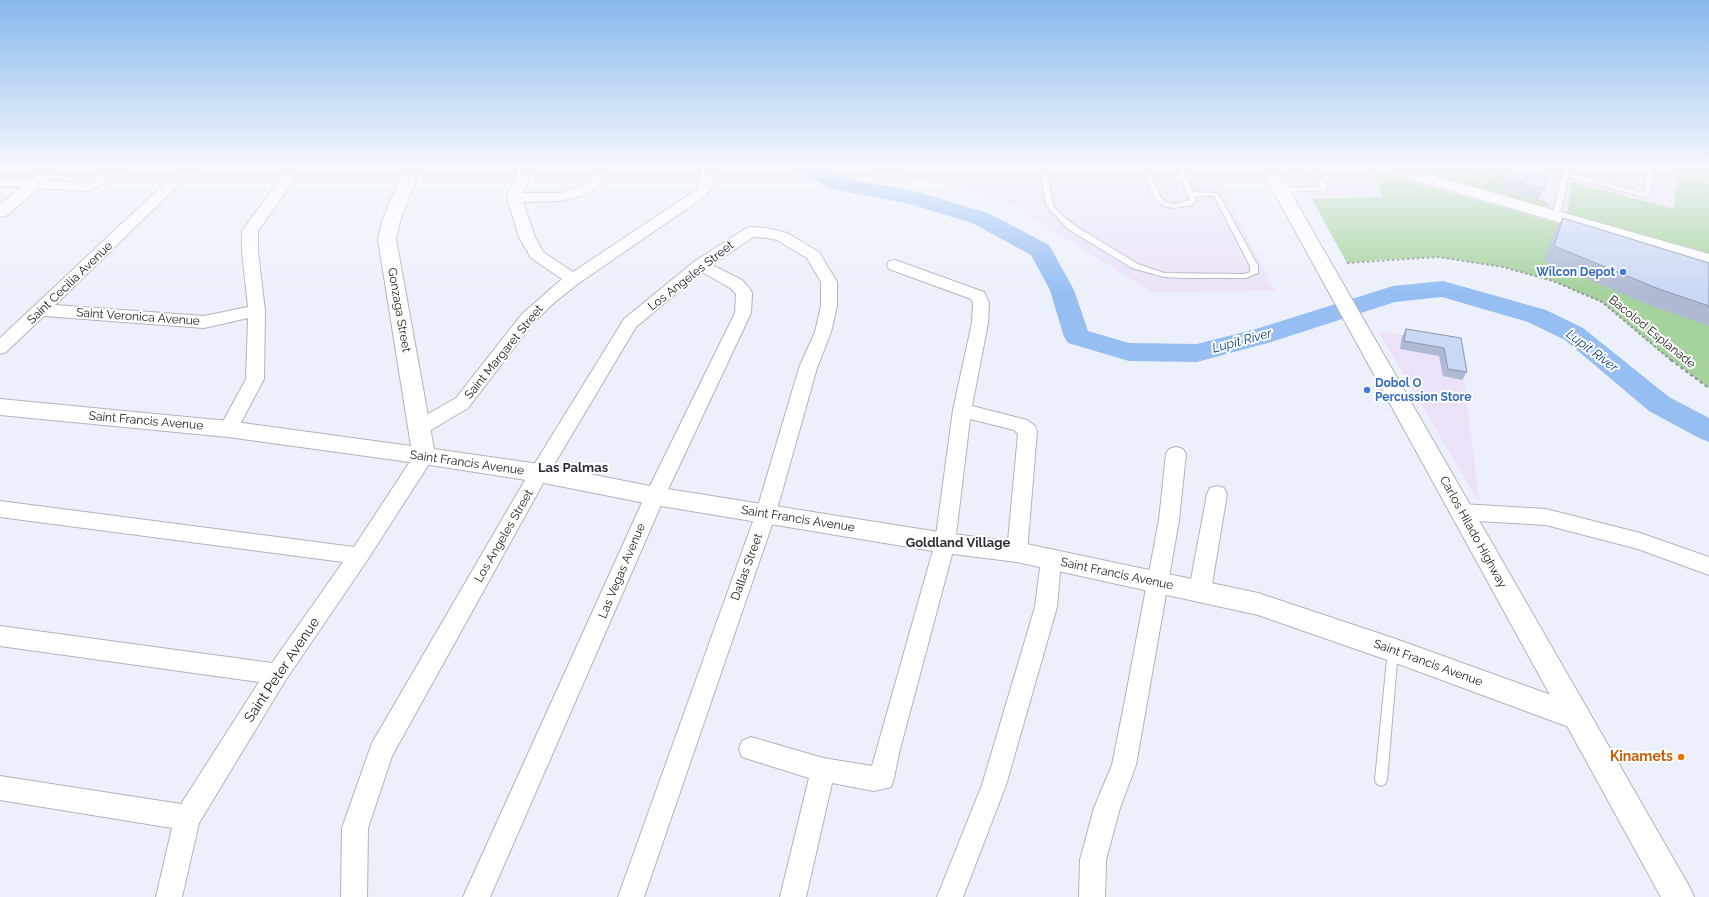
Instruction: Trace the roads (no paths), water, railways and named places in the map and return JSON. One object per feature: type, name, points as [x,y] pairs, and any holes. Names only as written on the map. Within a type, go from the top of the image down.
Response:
[{"type":"street","name":"Saint Cecilia Avenue","points":[[0,348],[42,310],[147,209]]},
{"type":"street","points":[[228,429],[255,378],[257,311],[250,251],[250,231],[266,209]]},
{"type":"street","name":"Gonzaga Street","points":[[396,209],[391,221],[387,239],[424,456]]},
{"type":"street","points":[[518,209],[527,237],[537,255],[573,279]]},
{"type":"street","name":"Saint Margaret Street","points":[[419,428],[462,403],[528,318],[549,298],[573,279],[677,209]]},
{"type":"street","name":"Carlos Hilado Highway","points":[[1292,209],[1678,897]]},
{"type":"street","points":[[1531,209],[1709,260]]},
{"type":"street","name":"Los Angeles Street","points":[[354,897],[355,828],[381,751],[539,474],[630,323],[701,265],[750,232]]},
{"type":"street","name":"Dallas Street","points":[[631,897],[766,513],[808,368],[823,332],[829,306],[829,282],[813,255],[782,236],[750,232]]},
{"type":"street","name":"Las Vegas Avenue","points":[[476,897],[590,645],[655,496],[743,313],[744,293],[736,284],[701,265]]},
{"type":"street","points":[[751,749],[823,770],[874,779],[882,778],[887,753],[945,543],[962,410],[980,323],[981,303],[978,296],[895,265]]},
{"type":"street","name":"Saint Veronica Avenue","points":[[42,310],[204,322],[257,311]]},
{"type":"street","name":"Saint Francis Avenue","points":[[0,407],[228,429],[424,456],[539,474],[655,496],[945,543],[1017,552],[1200,590],[1258,604],[1393,650],[1577,718]]},
{"type":"street","points":[[962,410],[1020,425],[1028,431],[1017,552]]},
{"type":"street","points":[[1092,897],[1093,860],[1107,808],[1124,765],[1169,520],[1176,454]]},
{"type":"street","name":"Saint Peter Avenue","points":[[169,897],[187,818],[277,674],[359,556],[424,456]]},
{"type":"street","points":[[1200,590],[1217,494]]},
{"type":"street","points":[[0,509],[359,556]]},
{"type":"street","points":[[1461,512],[1546,517],[1640,541],[1709,566]]},
{"type":"street","points":[[950,897],[994,785],[1046,607],[1051,560]]},
{"type":"street","points":[[0,636],[277,674]]},
{"type":"street","points":[[793,897],[823,770]]},
{"type":"street","points":[[0,788],[187,818]]},
{"type":"lane","points":[[1053,209],[1071,227],[1135,266],[1159,274],[1183,276],[1246,276],[1254,273],[1254,266],[1224,209]]},
{"type":"lane","points":[[1556,216],[1558,209]]},
{"type":"lane","points":[[1381,780],[1393,650]]},
{"type":"waterway","name":"Lupit River","points":[[950,209],[980,218],[1041,250],[1062,290],[1077,337],[1129,352],[1197,353],[1262,336],[1393,294],[1443,289],[1537,316],[1574,334],[1659,404],[1709,431]]},
{"type":"place","name":"Wilcon Depot","points":[[1623,272]]},
{"type":"place","name":"Dobol O Percussion Store","points":[[1367,390]]},
{"type":"place","name":"Kinamets","points":[[1681,757]]},
{"type":"district","name":"Las Palmas","points":[[573,468]]},
{"type":"district","name":"Goldland Village","points":[[958,543]]}]
